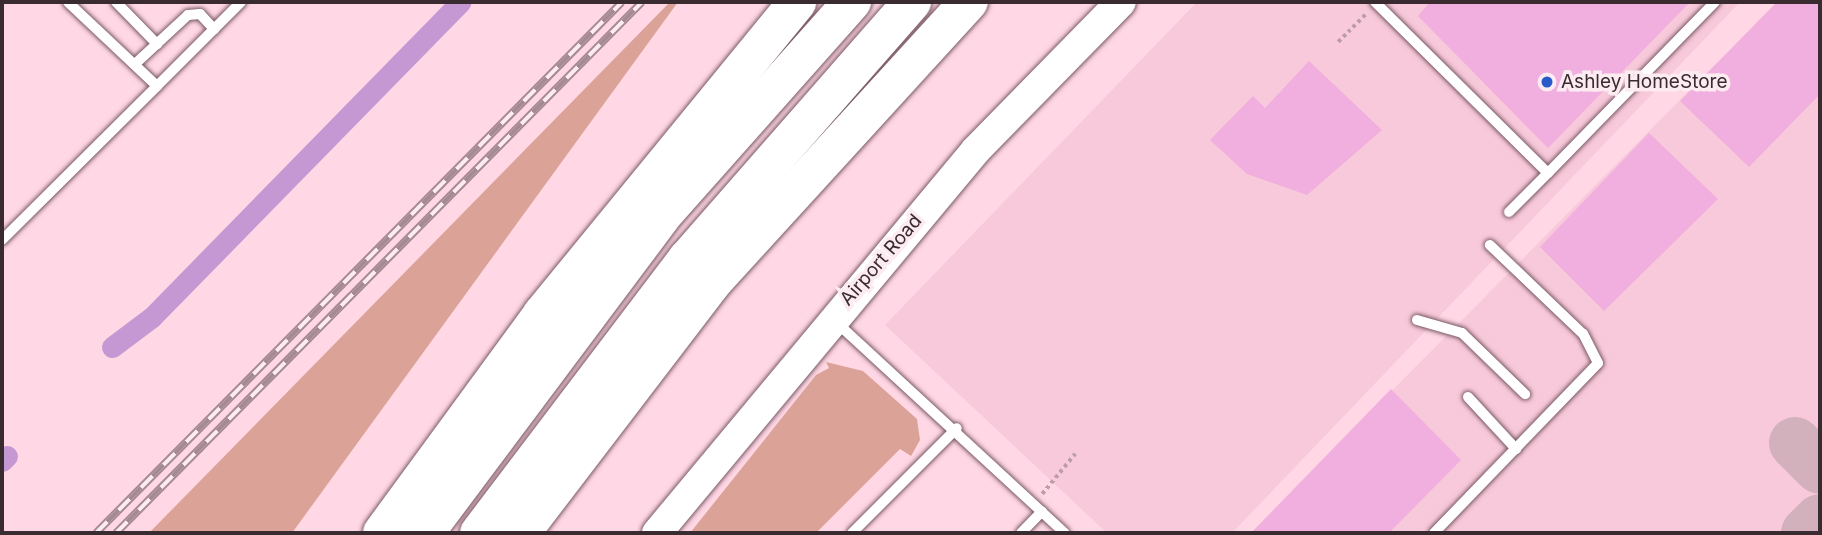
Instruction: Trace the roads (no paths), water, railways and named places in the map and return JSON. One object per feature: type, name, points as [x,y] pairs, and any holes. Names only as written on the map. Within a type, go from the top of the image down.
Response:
[{"type":"highway","points":[[382,533],[542,314],[797,2]]},
{"type":"highway","points":[[425,533],[661,217],[852,2]]},
{"type":"highway","points":[[479,533],[687,259],[912,2]]},
{"type":"highway","points":[[522,533],[712,283],[969,2]]},
{"type":"street","name":"Airport Road","points":[[657,533],[831,318],[976,150],[1121,2]]},
{"type":"lane","points":[[68,2],[157,86]]},
{"type":"lane","points":[[116,2],[157,44]]},
{"type":"lane","points":[[2,240],[241,2]]},
{"type":"lane","points":[[1376,2],[1548,173]]},
{"type":"lane","points":[[1510,212],[1715,2]]},
{"type":"lane","points":[[135,64],[188,15],[200,14],[214,29]]},
{"type":"lane","points":[[1434,533],[1516,449],[1598,358],[1583,334],[1490,245]]},
{"type":"lane","points":[[831,318],[957,428],[1065,533]]},
{"type":"lane","points":[[1417,320],[1462,333],[1525,394]]},
{"type":"lane","points":[[1468,397],[1516,449]]},
{"type":"lane","points":[[852,533],[957,428]]},
{"type":"lane","points":[[1021,533],[1042,511]]},
{"type":"waterway","points":[[112,347],[152,317],[460,2]]},
{"type":"waterway","points":[[2,461],[7,456]]},
{"type":"railway","points":[[96,533],[622,2]]},
{"type":"railway","points":[[116,533],[642,2]]},
{"type":"place","name":"Ashley HomeStore","points":[[1547,82]]}]
